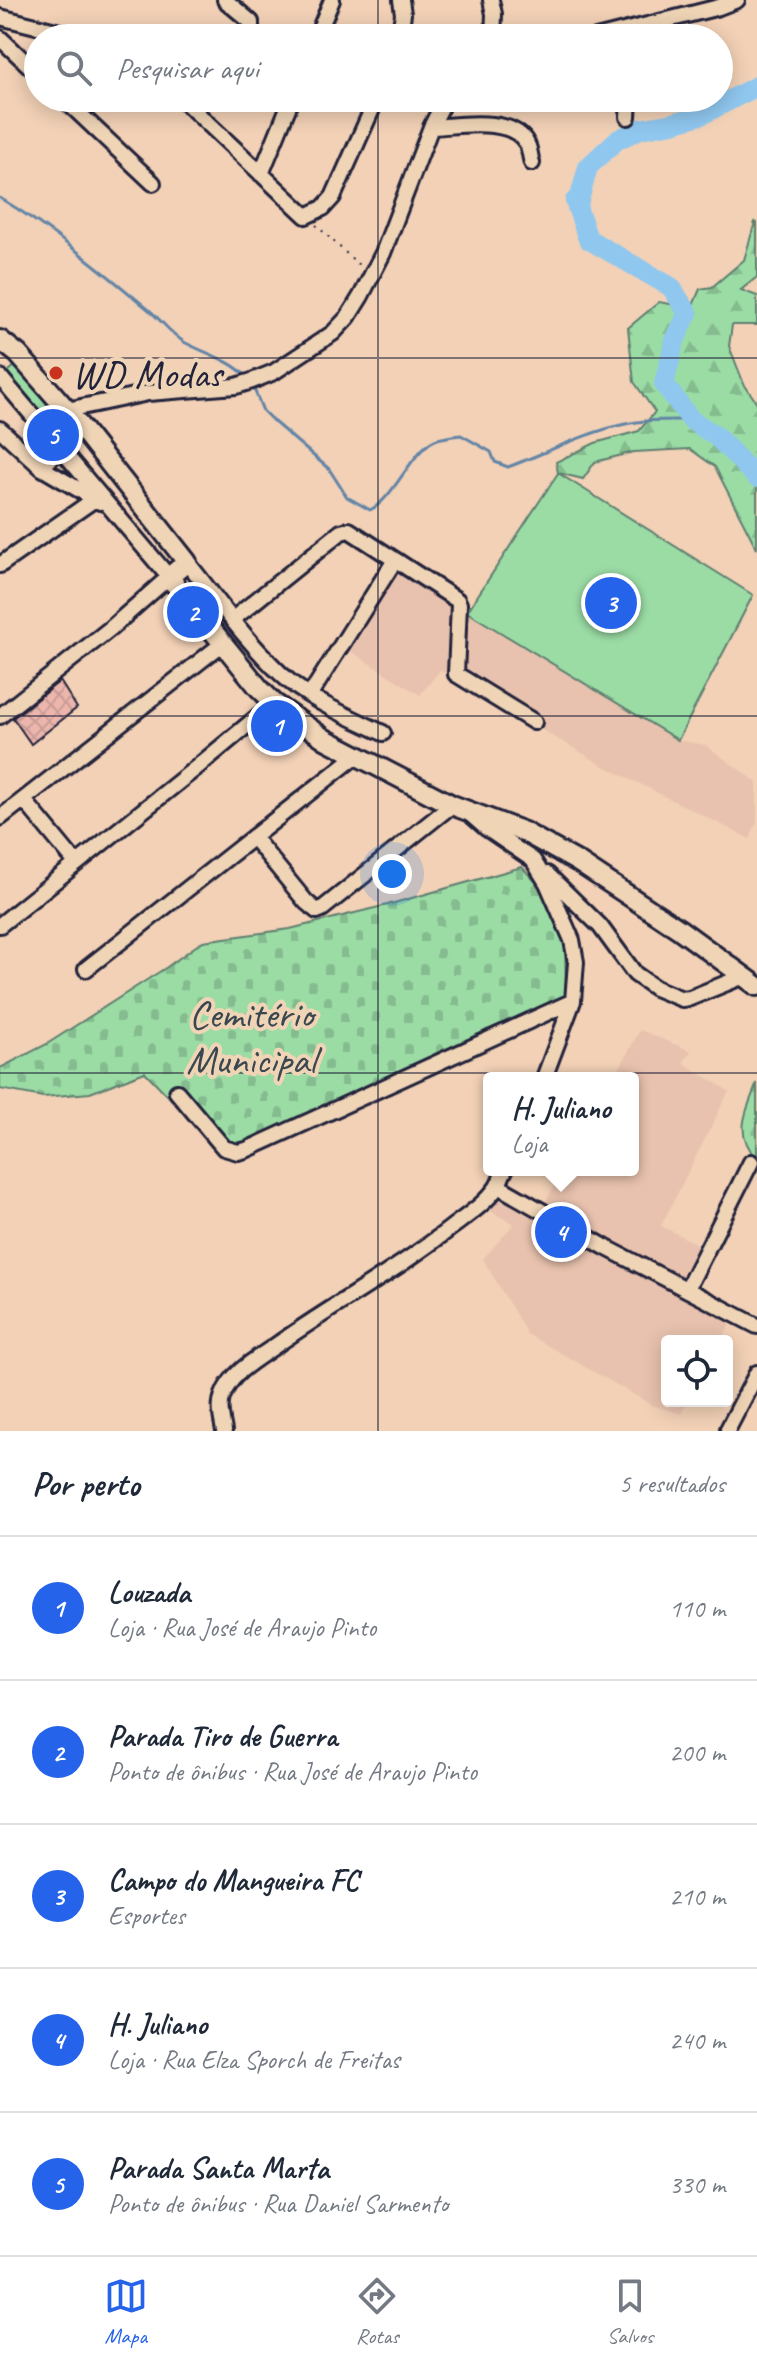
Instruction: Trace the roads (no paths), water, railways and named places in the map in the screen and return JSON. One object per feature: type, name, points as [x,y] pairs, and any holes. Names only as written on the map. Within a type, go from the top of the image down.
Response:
[{"type":"main road","points":[[0,340],[18,354],[67,410],[187,562],[169,577],[274,703],[325,739],[356,756],[452,805],[524,832],[679,929],[750,981]]},
{"type":"street","points":[[225,0],[247,16],[251,24]]},
{"type":"street","points":[[322,24],[332,0]]},
{"type":"street","points":[[401,0],[401,24]]},
{"type":"street","points":[[491,0],[494,24]]},
{"type":"street","points":[[653,24],[737,0]]},
{"type":"street","points":[[0,17],[28,24]]},
{"type":"street","points":[[0,38],[24,61]]},
{"type":"street","points":[[78,112],[153,183]]},
{"type":"street","points":[[196,112],[306,216],[323,208],[333,197],[371,112]]},
{"type":"street","points":[[261,174],[286,112]]},
{"type":"street","points":[[67,410],[148,393],[236,386],[285,365],[333,333],[348,317],[383,253],[439,112]]},
{"type":"street","points":[[628,112],[628,117]]},
{"type":"street","points":[[431,127],[502,125],[522,136],[532,163]]},
{"type":"street","points":[[0,377],[169,577],[111,628],[0,716]]},
{"type":"street","points":[[0,429],[42,468],[110,508]]},
{"type":"street","points":[[42,468],[65,454]]},
{"type":"street","points":[[0,565],[95,499]]},
{"type":"street","points":[[233,619],[341,532],[349,530],[452,596],[459,604],[456,674],[534,722]]},
{"type":"street","points":[[310,695],[395,560]]},
{"type":"street","points":[[187,562],[280,673],[310,695],[383,733]]},
{"type":"street","points":[[0,818],[222,644]]},
{"type":"street","points":[[0,925],[274,703]]},
{"type":"street","points":[[86,969],[356,756]]},
{"type":"street","points":[[24,800],[76,863]]},
{"type":"street","points":[[253,837],[306,902],[317,911],[452,805]]},
{"type":"street","points":[[470,813],[486,828],[533,860],[600,926],[635,974],[655,988],[682,999],[750,981]]},
{"type":"street","points":[[533,860],[547,883],[572,940],[576,962],[573,1001],[546,1072]]},
{"type":"street","points":[[177,1092],[224,1148],[238,1152],[573,1001]]},
{"type":"street","points":[[687,1289],[751,1162]]},
{"type":"street","points":[[224,1431],[220,1411],[222,1396],[244,1367],[424,1249],[480,1205],[498,1186],[502,1176]]},
{"type":"street","points":[[498,1186],[605,1247],[757,1326]]},
{"type":"street","points":[[728,1429],[757,1373]]},
{"type":"waterway","points":[[733,98],[757,86]]},
{"type":"waterway","points":[[707,112],[640,129],[617,140],[588,167],[578,204],[575,201],[588,239],[671,287],[688,313],[675,340],[664,384],[691,420],[716,436],[757,478]]},
{"type":"waterway","points":[[0,198],[94,265],[179,338],[226,361],[248,378]]},
{"type":"waterway","points":[[252,384],[263,411],[329,469],[347,497],[370,510],[387,496],[427,445],[438,439],[461,435],[491,452],[495,462],[508,467],[621,425],[691,420]]},
{"type":"place","name":"WD Modas","points":[[56,373]]},
{"type":"place","name":"Parada Santa Marta","points":[[53,435]]},
{"type":"place","name":"Campo do Mangueira FC","points":[[611,603]]},
{"type":"place","name":"Parada Tiro de Guerra","points":[[193,612]]},
{"type":"place","name":"Louzada","points":[[277,726]]},
{"type":"place","name":"H. Juliano","points":[[561,1232]]},
{"type":"park label","name":"Cemitério Municipal","points":[[251,1036]]}]
